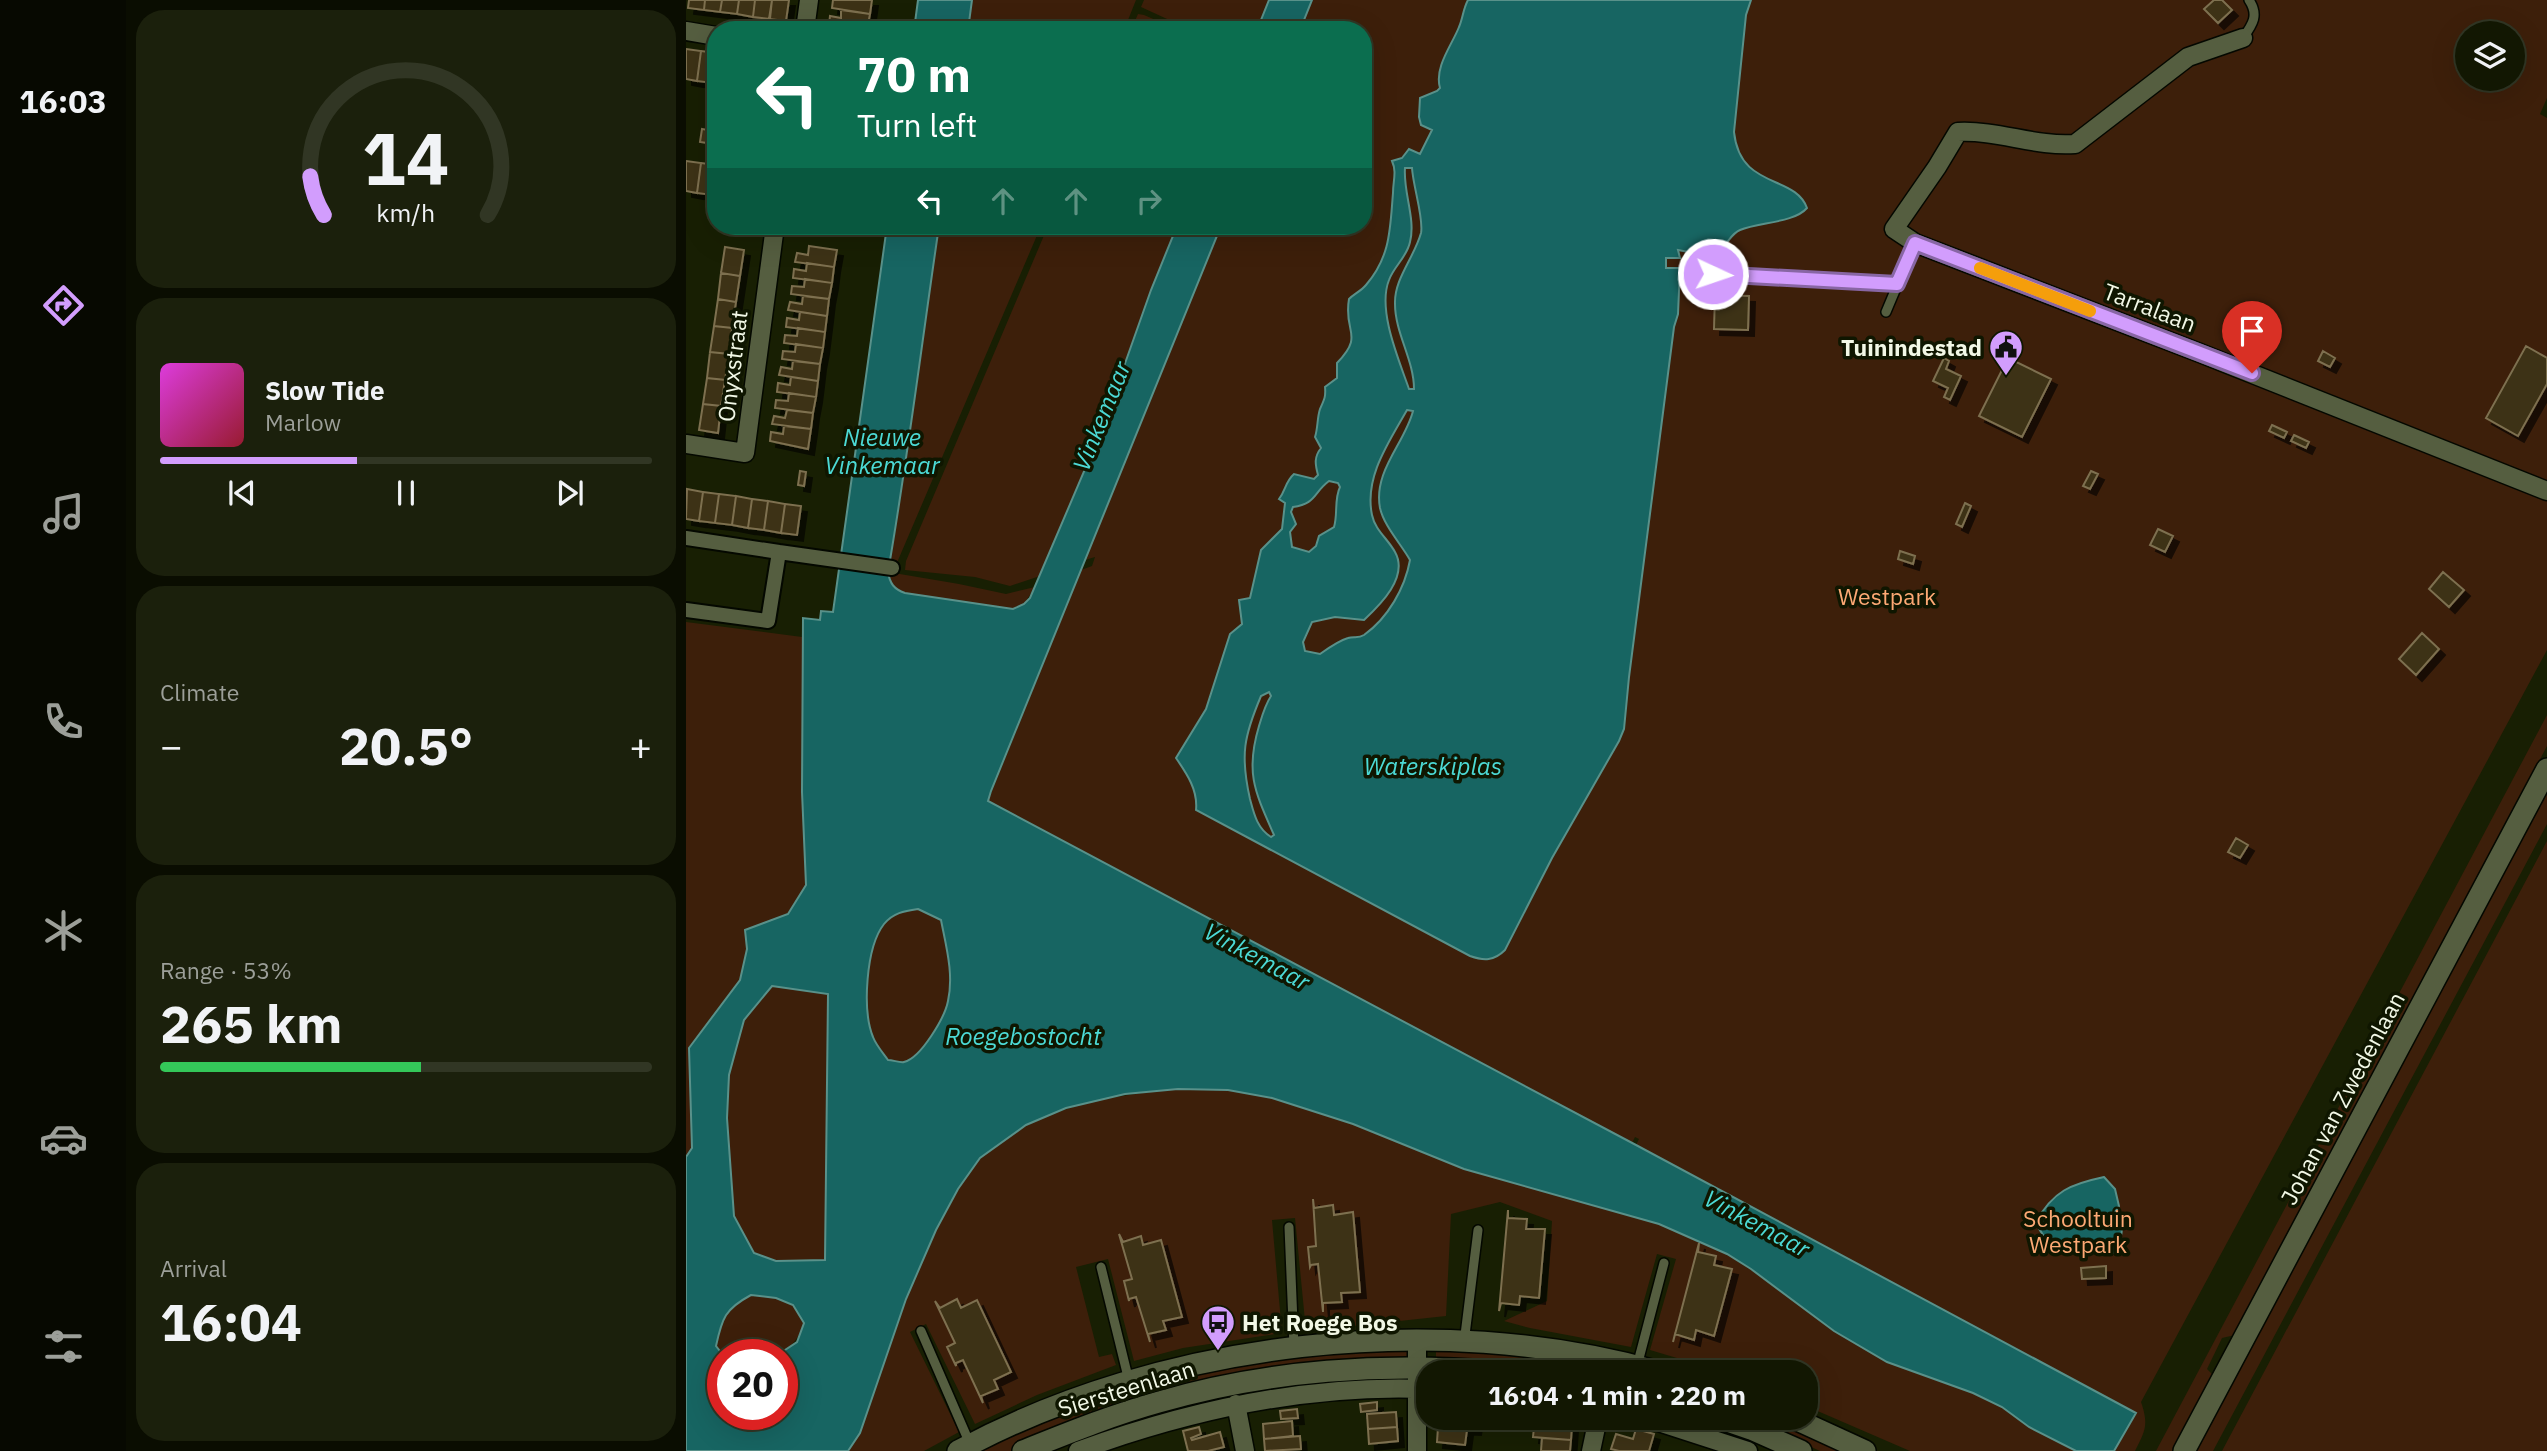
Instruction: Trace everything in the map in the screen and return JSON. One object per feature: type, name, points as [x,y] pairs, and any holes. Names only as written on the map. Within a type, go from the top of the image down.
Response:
[{"type":"main road","name":"Johan van Zwedenlaan","points":[[2184,1451],[2547,769]]},
{"type":"main road","name":"Siersteenlaan","points":[[964,1448],[1052,1408],[1129,1382],[1217,1359],[1294,1347],[1417,1339],[1532,1347],[1604,1360]]},
{"type":"main road","name":"Siersteenlaan","points":[[1023,1451],[1094,1422],[1160,1401],[1222,1386],[1323,1371],[1416,1381]]},
{"type":"main road","points":[[1818,1429],[1865,1451]]},
{"type":"main road","points":[[1753,1430],[1801,1451]]},
{"type":"street","points":[[806,21],[809,0]]},
{"type":"street","points":[[686,31],[707,34]]},
{"type":"street","name":"Tarralaan","points":[[2243,38],[2188,57],[2075,144],[2059,145],[1979,131],[1958,132],[1894,229],[1915,243],[2547,491]]},
{"type":"street","name":"Onyxstraat","points":[[686,444],[746,453],[774,235]]},
{"type":"street","points":[[686,538],[892,568]]},
{"type":"street","points":[[686,610],[768,621],[779,552]]},
{"type":"street","points":[[1417,1339],[1419,1360]]},
{"type":"street","name":"Siersteenlaan","points":[[1078,1451],[1140,1429],[1236,1404],[1416,1383]]},
{"type":"street","points":[[1236,1404],[1245,1451]]},
{"type":"street","points":[[1417,1451],[1418,1430]]},
{"type":"street","points":[[1591,1451],[1595,1430]]},
{"type":"street","points":[[1683,1430],[1748,1451]]},
{"type":"lane","points":[[2243,38],[2254,22],[2255,9],[2249,0]]},
{"type":"lane","points":[[1885,312],[1915,243]]},
{"type":"lane","points":[[1689,273],[1897,284]]},
{"type":"lane","points":[[1289,1227],[1294,1347]]},
{"type":"lane","points":[[1464,1343],[1478,1230]]},
{"type":"lane","points":[[1639,1360],[1664,1264]]},
{"type":"lane","name":"Siersteenlaan","points":[[1101,1267],[1129,1382]]},
{"type":"lane","name":"Siersteenlaan","points":[[922,1331],[964,1448]]},
{"type":"green space","points":[[972,0],[1136,0],[1128,21],[969,21]]},
{"type":"green space","points":[[1144,0],[1269,0],[1261,21],[1171,21],[1141,7]]},
{"type":"green space","name":"Westpark","points":[[1312,0],[2547,0],[2547,98],[2540,114],[2547,118],[2547,650],[2141,1402],[2145,1428],[2135,1451],[2114,1451],[2135,1412],[1636,1145],[1639,1139],[1635,1137],[1632,1143],[988,801],[1081,570],[1092,566],[1095,557],[1085,560],[1217,235],[1372,235],[1372,21],[1304,21]]},
{"type":"green space","points":[[1138,14],[1158,21],[1135,21]]},
{"type":"green space","points":[[938,235],[1037,235],[896,565],[890,564]]},
{"type":"green space","points":[[1044,235],[1173,235],[1100,434],[1040,576],[1010,586],[975,577],[905,570],[906,561]]},
{"type":"green space","points":[[888,572],[1006,594],[1035,587],[1024,604],[1013,609],[905,593],[898,590],[890,580]]},
{"type":"green space","points":[[686,622],[802,637],[802,792],[806,885],[788,914],[745,930],[747,949],[740,980],[689,1048],[692,1149],[686,1157]]},
{"type":"green space","points":[[2547,715],[2547,746],[2235,1335],[2222,1338],[2207,1369],[2214,1376],[2173,1451],[2156,1451]]},
{"type":"green space","points":[[2547,789],[2547,824],[2213,1451],[2197,1451]]},
{"type":"green space","points":[[2547,841],[2547,1451],[2222,1451]]},
{"type":"green space","points":[[918,909],[941,919],[950,981],[948,1001],[925,1045],[911,1059],[899,1062],[888,1060],[873,1037],[868,1011],[868,979],[873,948],[884,924],[899,913]]},
{"type":"green space","points":[[772,986],[828,993],[825,1260],[776,1261],[754,1253],[734,1216],[727,1117],[729,1075],[744,1020]]},
{"type":"green space","points":[[1178,1089],[1228,1090],[1272,1098],[1353,1124],[1464,1169],[1659,1224],[1727,1254],[1834,1331],[1918,1374],[1973,1393],[2002,1407],[2029,1427],[2076,1451],[1910,1451],[1818,1411],[1818,1360],[1684,1360],[1650,1350],[1676,1259],[1657,1254],[1631,1347],[1504,1321],[1547,1301],[1552,1221],[1500,1202],[1451,1214],[1446,1316],[1306,1331],[1295,1218],[1272,1220],[1282,1333],[1183,1348],[1134,1361],[1108,1259],[1076,1267],[1099,1357],[1112,1354],[1116,1365],[1037,1395],[975,1424],[926,1324],[910,1332],[959,1432],[924,1451],[848,1451],[860,1433],[922,1261],[949,1206],[976,1162],[1002,1140],[1049,1115],[1099,1100]]},
{"type":"green space","points":[[751,1295],[776,1298],[793,1305],[804,1324],[796,1339],[718,1339],[726,1315],[735,1305]]},
{"type":"green space","points":[[1407,1345],[1410,1354],[1407,1361],[1388,1361],[1056,1431],[1011,1451],[973,1451],[1049,1415],[1238,1361]]},
{"type":"green space","points":[[1458,1345],[1557,1360],[1445,1360],[1436,1359],[1436,1350]]},
{"type":"green space","points":[[1774,1430],[1803,1430],[1847,1451],[1820,1451]]},
{"type":"water","points":[[918,0],[972,0],[969,21],[915,21]]},
{"type":"water","points":[[1269,0],[1312,0],[1304,21],[1261,21]]},
{"type":"water","name":"Waterskiplas","points":[[1468,0],[1751,0],[1746,15],[1734,132],[1738,151],[1746,164],[1801,197],[1807,208],[1794,217],[1740,230],[1716,251],[1692,253],[1678,250],[1680,258],[1666,258],[1666,268],[1680,268],[1678,314],[1674,327],[1624,729],[1552,858],[1505,950],[1493,958],[1484,959],[1470,956],[1196,810],[1188,776],[1176,758],[1206,709],[1230,634],[1242,624],[1239,600],[1250,598],[1261,550],[1282,529],[1285,503],[1279,499],[1294,474],[1314,479],[1318,475],[1316,461],[1321,448],[1315,437],[1318,416],[1325,387],[1337,378],[1337,363],[1352,339],[1349,299],[1364,287],[1374,274],[1388,241],[1394,177],[1392,161],[1402,158],[1409,149],[1420,154],[1432,130],[1421,125],[1420,98],[1440,88],[1439,72]],"holes":[[[1405,168],[1412,168],[1422,227],[1418,242],[1401,277],[1395,304],[1414,389],[1409,389],[1395,350],[1386,306],[1389,280],[1410,242],[1411,215]],[[1407,410],[1413,411],[1385,469],[1379,495],[1385,521],[1410,560],[1404,581],[1388,611],[1364,635],[1345,639],[1320,654],[1305,651],[1303,642],[1312,622],[1335,617],[1364,620],[1378,607],[1396,581],[1398,561],[1374,520],[1370,501],[1375,474],[1386,447]],[[1329,481],[1338,483],[1340,487],[1334,527],[1319,536],[1316,546],[1309,552],[1292,547],[1290,532],[1296,524],[1291,512],[1293,507],[1310,501]],[[1269,692],[1271,696],[1255,742],[1253,770],[1257,794],[1274,835],[1271,837],[1259,825],[1255,815],[1245,770],[1247,735],[1261,696]]]},
{"type":"water","points":[[886,235],[938,235],[888,572],[890,580],[895,588],[905,593],[1013,609],[1030,598],[1100,434],[1173,235],[1217,235],[988,801],[2136,1413],[2114,1451],[2076,1451],[2029,1427],[2002,1407],[1973,1393],[1887,1362],[1834,1331],[1727,1254],[1659,1224],[1464,1169],[1353,1124],[1272,1098],[1228,1090],[1178,1089],[1125,1094],[1066,1108],[1026,1125],[980,1158],[958,1189],[936,1230],[906,1299],[860,1433],[848,1451],[686,1451],[686,1157],[692,1148],[689,1048],[740,980],[747,949],[745,930],[788,914],[806,885],[802,792],[803,618],[820,620],[821,611],[833,612]],"holes":[[[918,909],[941,920],[949,960],[948,1001],[931,1036],[911,1059],[904,1062],[888,1060],[873,1037],[867,995],[873,948],[884,924],[899,913]],[[772,986],[828,994],[825,1260],[776,1261],[754,1253],[734,1216],[727,1118],[729,1075],[744,1020]]]},
{"type":"water","points":[[2104,1177],[2115,1189],[2119,1206],[2114,1214],[2122,1227],[2116,1252],[2106,1255],[2086,1244],[2057,1244],[2046,1239],[2036,1222],[2049,1203],[2072,1186]]},
{"type":"building","points":[[689,0],[705,0],[704,10],[688,8]]},
{"type":"building","points":[[705,0],[722,0],[720,12],[704,10]]},
{"type":"building","points":[[722,0],[739,0],[737,14],[720,12]]},
{"type":"building","points":[[739,0],[755,0],[753,17],[737,14]]},
{"type":"building","points":[[755,0],[772,0],[770,19],[753,17]]},
{"type":"building","points":[[772,0],[789,0],[786,21],[769,19]]},
{"type":"building","points":[[833,0],[872,0],[870,14],[832,8]]},
{"type":"building","points":[[2214,0],[2222,0],[2232,10],[2218,23],[2204,9]]},
{"type":"building","points":[[841,10],[870,14],[869,21],[829,21],[830,16],[841,18]]},
{"type":"building","points":[[686,49],[701,51],[697,81],[686,79]]},
{"type":"building","points":[[701,51],[707,52],[707,82],[697,81]]},
{"type":"building","points":[[702,129],[707,130],[707,143],[700,142]]},
{"type":"building","points":[[686,161],[701,163],[697,193],[686,191]]},
{"type":"building","points":[[701,163],[707,164],[707,194],[697,193]]},
{"type":"building","points":[[809,246],[837,250],[834,267],[795,262],[797,253],[808,255]]},
{"type":"building","points":[[725,247],[744,250],[740,276],[721,273]]},
{"type":"building","points":[[807,263],[834,267],[832,283],[793,278],[794,269],[806,271]]},
{"type":"building","points":[[721,273],[740,276],[736,302],[718,299]]},
{"type":"building","points":[[805,279],[832,283],[829,299],[791,294],[792,286],[804,287]]},
{"type":"building","points":[[1715,295],[1749,296],[1748,330],[1714,329]]},
{"type":"building","points":[[803,296],[829,299],[827,316],[788,310],[790,302],[802,304]]},
{"type":"building","points":[[718,299],[736,302],[732,328],[714,326]]},
{"type":"building","points":[[800,312],[827,316],[825,332],[786,327],[787,318],[799,320]]},
{"type":"building","points":[[714,326],[732,328],[729,354],[710,352]]},
{"type":"building","points":[[798,328],[825,332],[823,348],[784,343],[785,335],[797,336]]},
{"type":"building","points":[[796,344],[823,348],[820,364],[782,359],[783,351],[795,352]]},
{"type":"building","points":[[2526,346],[2547,358],[2547,384],[2518,436],[2486,418]]},
{"type":"building","points":[[2323,351],[2335,358],[2330,367],[2318,361]]},
{"type":"building","points":[[710,352],[729,354],[725,380],[707,378]]},
{"type":"building","points":[[1944,358],[1949,361],[1946,369],[1961,376],[1950,400],[1944,397],[1948,388],[1933,381]]},
{"type":"building","points":[[2008,358],[2051,379],[2022,437],[1979,416]]},
{"type":"building","points":[[793,361],[820,364],[818,381],[779,375],[781,367],[792,369]]},
{"type":"building","points":[[791,377],[818,381],[816,397],[777,392],[778,383],[790,385]]},
{"type":"building","points":[[707,378],[725,380],[721,406],[703,404]]},
{"type":"building","points":[[789,393],[816,397],[813,413],[775,408],[776,400],[788,401]]},
{"type":"building","points":[[703,404],[721,406],[718,433],[699,430]]},
{"type":"building","points":[[787,410],[813,413],[811,429],[772,424],[774,416],[785,418]]},
{"type":"building","points":[[2272,425],[2287,432],[2284,438],[2269,431]]},
{"type":"building","points":[[784,426],[811,429],[808,449],[770,441],[771,432],[783,434]]},
{"type":"building","points":[[2294,435],[2309,442],[2306,448],[2291,441]]},
{"type":"building","points":[[800,471],[806,472],[804,486],[798,485]]},
{"type":"building","points":[[2091,471],[2098,474],[2090,489],[2083,486]]},
{"type":"building","points":[[687,489],[703,492],[699,521],[686,519]]},
{"type":"building","points":[[703,492],[719,494],[715,523],[699,521]]},
{"type":"building","points":[[719,494],[736,496],[732,525],[715,523]]},
{"type":"building","points":[[736,496],[752,499],[748,528],[732,525]]},
{"type":"building","points":[[752,499],[768,501],[764,530],[748,528]]},
{"type":"building","points":[[768,501],[785,504],[781,533],[764,530]]},
{"type":"building","points":[[1965,503],[1971,506],[1962,527],[1956,524]]},
{"type":"building","points":[[785,504],[801,506],[797,535],[781,533]]},
{"type":"building","points":[[2158,529],[2173,536],[2165,552],[2150,545]]},
{"type":"building","points":[[1900,551],[1915,556],[1913,564],[1898,559]]},
{"type":"building","points":[[2443,572],[2464,590],[2449,607],[2429,589]]},
{"type":"building","points":[[2422,633],[2439,649],[2416,675],[2399,659]]},
{"type":"building","points":[[2236,838],[2248,845],[2240,858],[2228,852]]},
{"type":"building","points":[[1313,1199],[1314,1208],[1333,1205],[1334,1215],[1353,1212],[1360,1292],[1341,1293],[1342,1302],[1323,1303],[1323,1312],[1318,1264],[1310,1267],[1308,1247],[1316,1246]]},
{"type":"building","points":[[1508,1210],[1508,1218],[1527,1219],[1526,1229],[1545,1229],[1539,1298],[1520,1296],[1519,1305],[1501,1303],[1499,1311]]},
{"type":"building","points":[[1119,1234],[1123,1242],[1141,1236],[1143,1245],[1161,1240],[1182,1317],[1163,1321],[1166,1330],[1148,1334],[1150,1342],[1136,1297],[1129,1301],[1124,1281],[1132,1279]]},
{"type":"building","points":[[1699,1243],[1698,1252],[1716,1256],[1714,1265],[1732,1269],[1714,1336],[1696,1330],[1694,1340],[1675,1334]]},
{"type":"building","points":[[2106,1266],[2106,1278],[2082,1279],[2081,1268]]},
{"type":"building","points":[[957,1299],[961,1308],[977,1300],[1011,1372],[994,1380],[998,1389],[981,1396],[983,1403],[963,1360],[956,1363],[956,1366],[947,1347],[955,1343],[935,1301],[940,1308]]},
{"type":"building","points":[[1377,1402],[1377,1410],[1361,1412],[1360,1404]]},
{"type":"building","points":[[1297,1409],[1298,1418],[1281,1419],[1280,1411]]},
{"type":"building","points":[[1396,1412],[1397,1427],[1368,1429],[1367,1414]]},
{"type":"building","points":[[1292,1421],[1293,1436],[1264,1439],[1263,1424]]},
{"type":"building","points":[[1199,1427],[1201,1434],[1191,1438],[1192,1440],[1220,1432],[1224,1447],[1208,1451],[1188,1451],[1183,1431]]},
{"type":"building","points":[[1397,1427],[1398,1441],[1369,1444],[1368,1429]]},
{"type":"building","points":[[1438,1430],[1467,1430],[1465,1445],[1437,1442]]},
{"type":"building","points":[[1534,1430],[1572,1430],[1571,1440],[1533,1437]]},
{"type":"building","points":[[1636,1430],[1654,1434],[1649,1451],[1611,1449],[1616,1434],[1633,1439]]},
{"type":"building","points":[[1300,1436],[1301,1449],[1265,1451],[1264,1439]]},
{"type":"building","points":[[1542,1438],[1571,1440],[1570,1451],[1541,1451]]},
{"type":"slow traffic","points":[[1980,268],[2090,311]]},
{"type":"place","name":"Tuinindestad","points":[[2006,377]]},
{"type":"place","name":"Het Roege Bos","points":[[1218,1352]]},
{"type":"route","points":[[1713,274],[1897,284],[1915,243],[2252,373]]},
{"type":"water label","name":"Vinkemaar","points":[[1101,416]]},
{"type":"water label","name":"Nieuwe Vinkemaar","points":[[882,451]]},
{"type":"water label","name":"Vinkemaar","points":[[1257,956]]},
{"type":"water label","name":"Roegebostocht","points":[[1023,1036]]},
{"type":"water label","name":"Vinkemaar","points":[[1757,1223]]},
{"type":"park label","name":"Schooltuin Westpark","points":[[2078,1231]]}]
